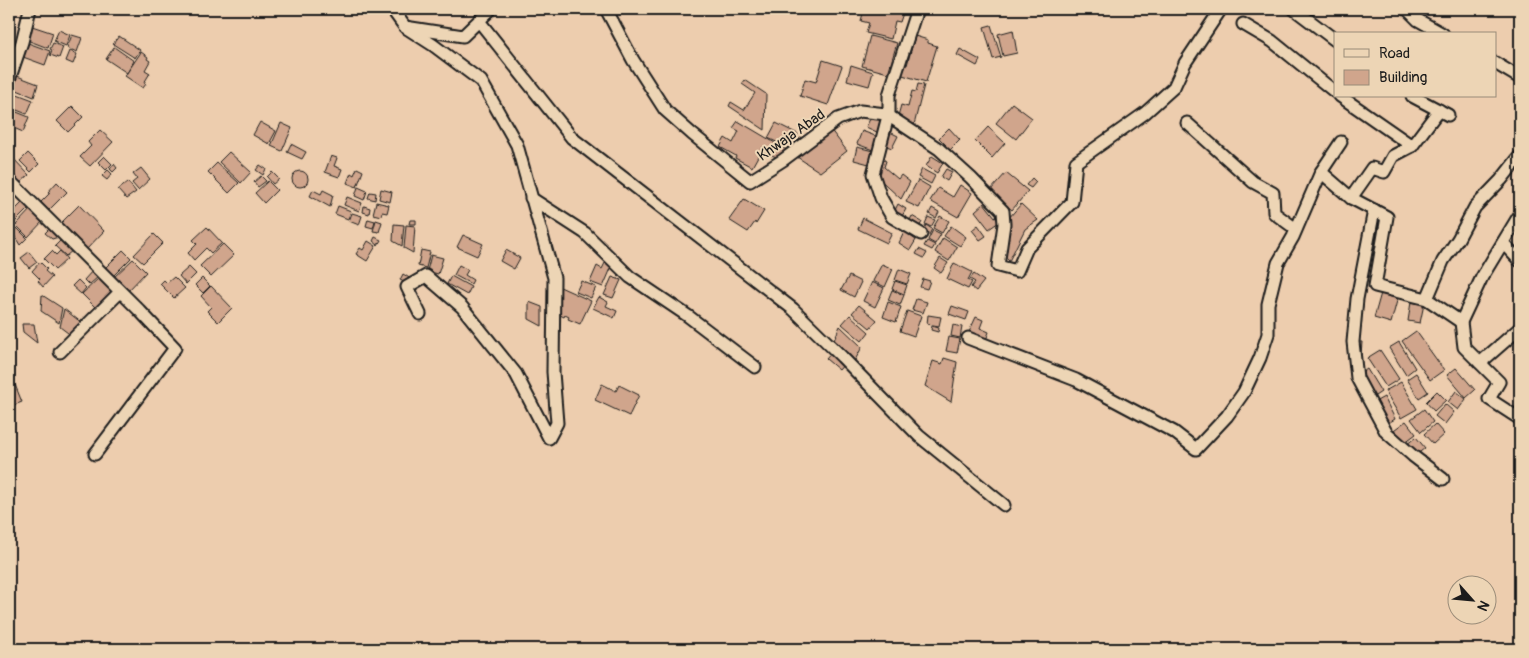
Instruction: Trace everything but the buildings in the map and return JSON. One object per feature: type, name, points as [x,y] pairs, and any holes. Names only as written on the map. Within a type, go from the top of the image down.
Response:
[{"type":"street","points":[[9,80],[22,42],[30,9]]},
{"type":"street","points":[[392,9],[406,27],[480,81],[517,145],[554,278],[553,372],[557,423],[549,438],[516,374],[462,308],[426,276],[407,287],[420,314]]},
{"type":"street","points":[[406,27],[463,36],[492,9]]},
{"type":"street","name":"Khwaja Abad","points":[[606,9],[633,60],[665,110],[750,181],[783,160],[838,119],[860,111],[888,115],[939,149],[1003,211],[1004,224],[998,266],[1017,271],[1027,248],[1072,202],[1076,162],[1145,114],[1174,87],[1185,63],[1221,9]]},
{"type":"street","points":[[918,9],[889,95],[888,115],[873,174],[881,198],[892,217],[921,234]]},
{"type":"street","points":[[1294,9],[1334,39]]},
{"type":"street","points":[[1407,9],[1418,20],[1439,32]]},
{"type":"street","points":[[479,21],[572,138],[793,309],[918,436],[1004,505]]},
{"type":"street","points":[[1243,24],[1272,41],[1334,91]]},
{"type":"street","points":[[1496,64],[1520,78]]},
{"type":"street","points":[[1343,98],[1412,146]]},
{"type":"street","points":[[1351,198],[1372,168],[1384,172],[1393,156],[1412,146],[1444,113],[1416,98]]},
{"type":"street","points":[[1187,123],[1253,182],[1273,193],[1274,213],[1296,228]]},
{"type":"street","points":[[968,338],[1076,380],[1174,432],[1196,449],[1228,416],[1244,392],[1260,358],[1268,334],[1268,304],[1278,263],[1321,172],[1341,142]]},
{"type":"street","points":[[1427,299],[1443,261],[1458,239],[1475,207],[1501,180],[1520,156]]},
{"type":"street","points":[[1321,172],[1351,198],[1387,217],[1376,286],[1427,299],[1461,322]]},
{"type":"street","points":[[9,180],[175,348],[95,454]]},
{"type":"street","points":[[532,198],[584,234],[630,277],[688,316],[755,367]]},
{"type":"street","points":[[1374,210],[1355,316],[1353,342],[1357,378],[1386,432],[1443,479]]},
{"type":"street","points":[[1520,214],[1482,277],[1461,322],[1464,347],[1499,382],[1489,399],[1520,419]]},
{"type":"street","points":[[1503,243],[1520,261]]},
{"type":"street","points":[[60,352],[120,292]]},
{"type":"street","points":[[1480,363],[1520,328]]}]
